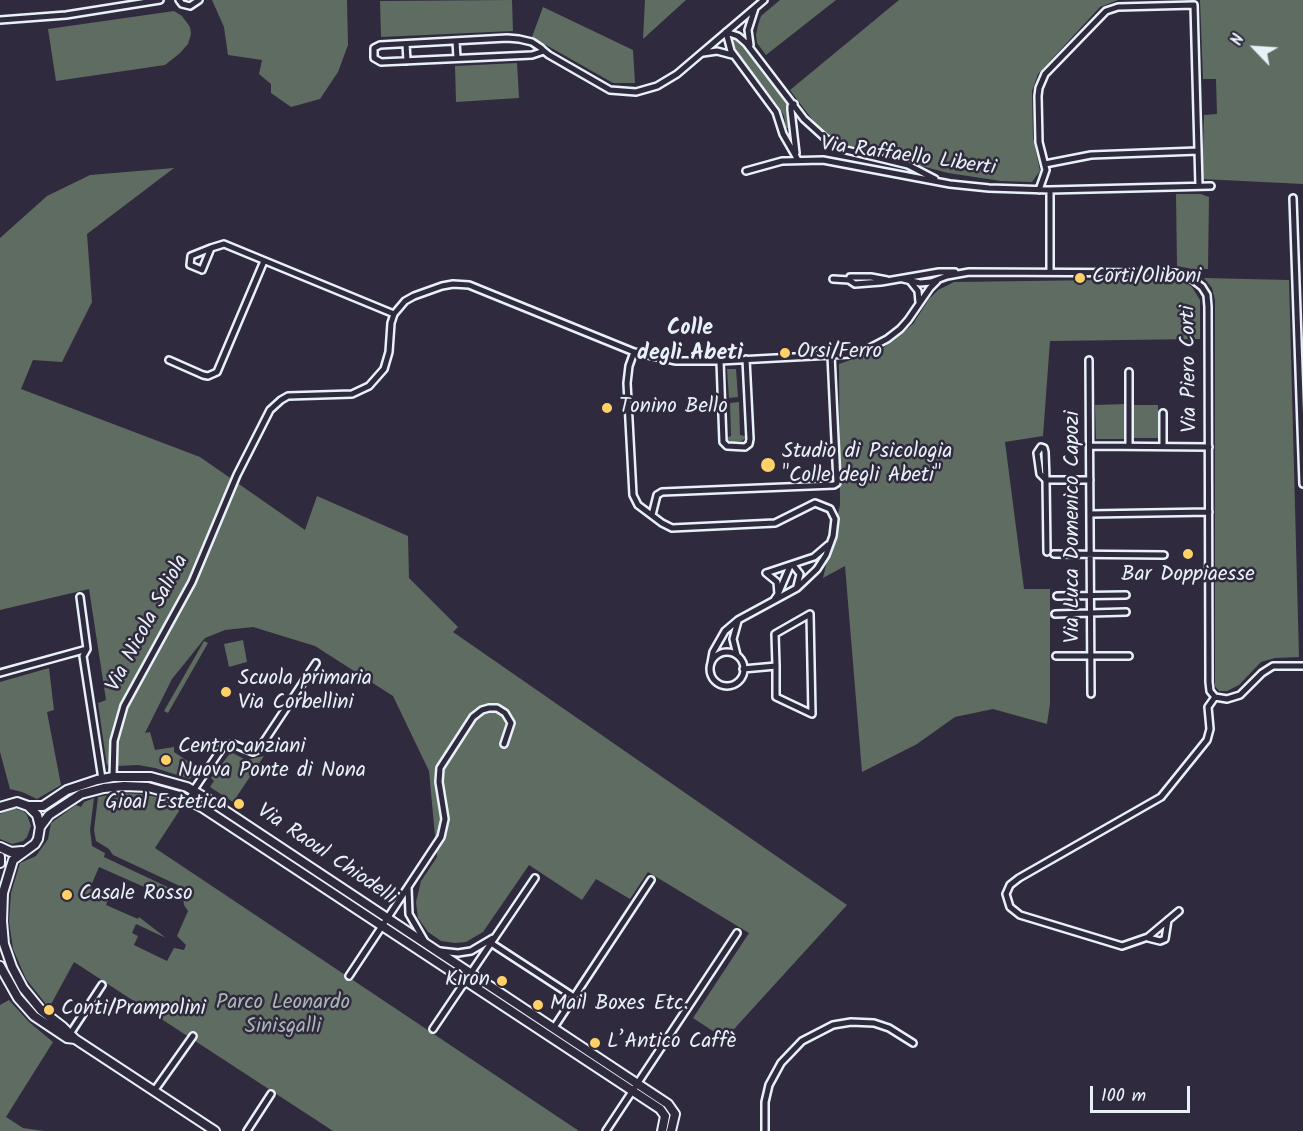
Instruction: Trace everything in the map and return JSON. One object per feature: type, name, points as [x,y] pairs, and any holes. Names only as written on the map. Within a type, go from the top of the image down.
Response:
[{"type":"main road","name":"Via Raoul Chiodelli","points":[[1,806],[17,802],[28,806],[44,806],[67,790],[113,777],[151,777],[167,780],[194,791],[384,922],[435,950],[468,977]]},
{"type":"main road","name":"Via Raoul Chiodelli","points":[[71,1037],[27,993],[12,967],[2,938],[5,881],[13,860],[38,839],[40,827],[49,815],[78,796],[104,788],[148,787],[189,800],[384,922],[635,1088],[672,1108],[675,1119],[671,1131]]},
{"type":"main road","points":[[28,806],[37,815],[40,827]]},
{"type":"main road","points":[[0,848],[11,852],[26,850]]},
{"type":"main road","points":[[0,857],[0,862]]},
{"type":"main road","points":[[0,966],[18,998],[33,1014],[215,1131]]},
{"type":"main road","name":"Via Raoul Chiodelli","points":[[635,1088],[663,1113],[665,1119],[662,1131]]},
{"type":"street","points":[[0,20],[66,15],[160,0]]},
{"type":"street","points":[[179,0],[182,4],[190,6],[199,0]]},
{"type":"street","points":[[544,51],[531,55],[407,61],[381,62],[374,58],[374,48],[380,45],[519,39],[532,42],[610,90],[636,92],[657,86],[676,74],[764,0]]},
{"type":"street","points":[[1039,190],[1045,164],[1039,142],[1038,96],[1041,80],[1051,68],[1106,11],[1118,8],[1194,5],[1199,186]]},
{"type":"street","points":[[750,47],[748,30],[756,7]]},
{"type":"street","points":[[726,32],[738,36],[750,47],[813,128],[835,146],[908,165],[939,182]]},
{"type":"street","points":[[726,32],[729,47],[734,56],[776,112],[783,134],[798,160]]},
{"type":"street","points":[[456,41],[457,58]]},
{"type":"street","points":[[406,44],[407,61]]},
{"type":"street","points":[[699,55],[717,51],[734,56]]},
{"type":"street","points":[[794,104],[791,106],[798,160]]},
{"type":"street","points":[[1045,164],[1091,155],[1198,151]]},
{"type":"street","name":"Via Raffaello Liberti","points":[[746,171],[776,162],[798,160],[836,162],[939,182],[989,188],[1050,190],[1211,186]]},
{"type":"street","points":[[1050,190],[1050,272]]},
{"type":"street","points":[[1293,198],[1303,484]]},
{"type":"street","points":[[211,249],[202,270],[190,265],[191,256],[224,244],[394,314],[405,301],[414,296],[453,284],[469,285],[634,352],[676,361],[850,354],[877,345],[900,329],[937,281]]},
{"type":"street","points":[[169,360],[203,375],[208,376],[217,372],[264,261]]},
{"type":"street","points":[[1295,265],[1303,265]]},
{"type":"street","name":"Via Piero Corti","points":[[833,279],[849,279],[855,284],[903,279],[939,272],[1174,273],[1188,276],[1202,287],[1207,295],[1208,307],[1209,684],[1210,691],[1215,696]]},
{"type":"street","name":"Via Piero Corti","points":[[903,279],[920,283],[937,281],[960,273]]},
{"type":"street","points":[[903,279],[910,281],[916,287],[919,306]]},
{"type":"street","name":"Via Nicola Saliola","points":[[113,777],[114,741],[120,716],[192,582],[270,410],[281,400],[295,395],[352,394],[361,391],[375,381],[387,360],[394,314]]},
{"type":"street","points":[[634,352],[627,378],[633,495],[638,504],[667,526],[678,528],[771,524],[815,503],[827,507],[834,515],[836,523],[831,541],[817,569],[797,588],[738,620],[725,631],[717,644],[710,673],[721,685],[736,683],[743,669],[733,639],[738,620]]},
{"type":"street","points":[[652,515],[657,495],[662,492],[834,485],[837,483],[831,355]]},
{"type":"street","points":[[720,361],[723,442],[727,447],[745,447],[749,444],[750,439],[746,359]]},
{"type":"street","name":"Via Luca Domenico Capozi","points":[[1089,360],[1090,694]]},
{"type":"street","points":[[1129,372],[1129,446]]},
{"type":"street","points":[[1163,413],[1163,446]]},
{"type":"street","points":[[1090,446],[1209,447]]},
{"type":"street","points":[[1047,552],[1046,480],[1045,449],[1041,447],[1037,451],[1040,474],[1046,480],[1090,480]]},
{"type":"street","points":[[1091,514],[1209,513]]},
{"type":"street","points":[[778,594],[777,582],[766,573],[819,555],[831,541]]},
{"type":"street","points":[[1054,554],[1164,555]]},
{"type":"street","points":[[792,566],[800,574],[797,588]]},
{"type":"street","points":[[774,601],[792,566]]},
{"type":"street","points":[[1057,596],[1126,595]]},
{"type":"street","points":[[80,597],[87,649],[83,656],[102,779]]},
{"type":"street","points":[[1055,614],[1126,612]]},
{"type":"street","points":[[810,614],[812,714],[776,697],[776,666],[775,634],[810,614]]},
{"type":"street","points":[[0,673],[87,649]]},
{"type":"street","points":[[711,663],[714,657],[721,653],[729,652],[738,657]]},
{"type":"street","points":[[1056,656],[1129,656]]},
{"type":"street","points":[[189,800],[224,745],[233,744],[253,752],[259,749],[316,663]]},
{"type":"street","points":[[743,669],[776,666]]},
{"type":"street","points":[[1179,911],[1146,938],[1130,945],[1120,946],[1027,918],[1010,907],[1006,901],[1006,892],[1010,885],[1019,878],[1161,797],[1208,738],[1210,727],[1208,706],[1215,696],[1227,699],[1240,695],[1262,673],[1273,666],[1303,666]]},
{"type":"street","points":[[349,976],[441,837],[445,819],[439,782],[440,768],[473,717],[489,708],[497,708],[505,713],[510,723],[504,744]]},
{"type":"street","points":[[433,1029],[535,878]]},
{"type":"street","points":[[551,1032],[651,880]]},
{"type":"street","points":[[408,886],[409,914],[416,930],[427,945]]},
{"type":"street","points":[[1146,938],[1162,941],[1165,939],[1167,923],[1171,918]]},
{"type":"street","points":[[1157,930],[1163,929],[1166,932]]},
{"type":"street","points":[[1156,939],[1157,930]]},
{"type":"street","points":[[606,1131],[737,933]]},
{"type":"street","points":[[435,950],[458,953],[471,951],[496,935]]},
{"type":"street","points":[[491,942],[574,997]]},
{"type":"street","points":[[71,1037],[102,985]]},
{"type":"street","points":[[765,1131],[765,1102],[769,1085],[781,1063],[802,1041],[833,1025],[851,1022],[874,1023],[889,1028],[913,1043]]},
{"type":"street","points":[[154,1091],[193,1036]]},
{"type":"street","points":[[246,1131],[271,1094]]},
{"type":"green space","points":[[212,0],[347,0],[348,45],[338,72],[320,99],[291,107],[271,93],[271,84],[259,74],[262,60],[228,55],[224,27]]},
{"type":"green space","points":[[512,0],[513,31],[381,37],[380,1]]},
{"type":"green space","points":[[645,0],[686,0],[643,39]]},
{"type":"green space","points":[[780,0],[836,0],[766,55],[757,43],[758,25],[761,16]]},
{"type":"green space","points":[[899,0],[1118,0],[1100,7],[1038,74],[1032,91],[1033,137],[1040,171],[1032,182],[1001,181],[948,173],[843,145],[824,134],[790,90]]},
{"type":"green space","points":[[1200,0],[1303,0],[1303,184],[1202,179],[1204,115],[1217,114],[1216,79],[1203,79]]},
{"type":"green space","points":[[543,7],[633,50],[635,83],[613,83],[532,37]]},
{"type":"green space","points":[[174,11],[182,16],[190,27],[191,34],[188,44],[165,65],[56,81],[48,29]]},
{"type":"green space","points":[[733,38],[742,41],[788,102],[791,123],[789,128],[786,128],[784,116],[778,106],[739,55]]},
{"type":"green space","points":[[517,63],[519,98],[456,102],[455,66]]},
{"type":"green space","points":[[174,168],[87,234],[92,302],[62,362],[33,360],[21,389],[200,457],[305,530],[317,496],[408,536],[409,578],[458,627],[453,632],[847,905],[725,1039],[693,1018],[749,933],[648,872],[630,899],[596,879],[582,900],[529,865],[483,932],[466,942],[455,943],[441,941],[428,932],[418,918],[416,902],[421,881],[437,857],[429,771],[393,696],[315,646],[253,627],[225,630],[205,638],[172,679],[145,733],[150,732],[155,750],[174,747],[174,752],[198,768],[190,779],[138,765],[116,766],[117,749],[107,766],[98,703],[106,700],[89,589],[0,610],[0,238],[47,196],[90,175]]},
{"type":"green space","points":[[1176,194],[1201,194],[1209,197],[1208,269],[1177,266]]},
{"type":"green space","points":[[1204,278],[1289,280],[1299,657],[1275,658],[1261,662],[1239,685],[1227,691],[1219,691],[1215,686],[1215,300],[1212,288]]},
{"type":"green space","points":[[1182,280],[1192,287],[1200,300],[1200,339],[1050,341],[1043,436],[1005,442],[1024,589],[1050,589],[1050,704],[1047,724],[993,709],[955,717],[917,744],[862,772],[845,566],[823,578],[840,505],[839,364],[882,349],[913,324],[929,299],[938,290],[954,282]]},
{"type":"green space","points":[[727,369],[736,369],[738,397],[729,398]]},
{"type":"green space","points":[[739,402],[740,435],[745,438],[742,441],[731,442],[726,438],[731,436],[730,403]]},
{"type":"green space","points":[[1126,404],[1127,439],[1096,439],[1095,405]]},
{"type":"green space","points":[[1132,405],[1158,405],[1158,438],[1132,438]]},
{"type":"green space","points":[[243,640],[247,662],[229,667],[224,644]]},
{"type":"green space","points":[[204,641],[208,643],[168,713],[164,711]]},
{"type":"green space","points":[[49,668],[54,710],[47,712],[61,785],[37,799],[10,789],[0,752],[0,682]]},
{"type":"green space","points":[[231,752],[246,760],[264,756],[233,802],[210,787],[214,781],[211,778]]},
{"type":"green space","name":"Parco Leonardo Sinisgalli","points":[[120,793],[141,794],[183,805],[155,848],[579,1131],[333,1131],[74,962],[49,1008],[26,979],[13,949],[9,921],[11,893],[20,863],[36,856],[48,839],[51,823],[76,805],[81,807],[84,802],[94,798],[90,830],[92,846],[105,853],[104,857],[176,891],[178,895],[178,899],[169,898],[99,867],[90,888],[109,897],[106,905],[138,919],[139,917],[166,938],[136,924],[132,933],[138,936],[134,945],[167,961],[174,948],[184,950],[186,945],[177,936],[188,911],[184,905],[182,887],[113,855],[109,849],[96,841],[94,830],[98,797]]},
{"type":"green space","points":[[12,808],[23,811],[31,826],[23,841],[12,844],[0,839],[0,814]]},
{"type":"green space","points":[[9,1000],[29,1022],[53,1042],[6,1117],[23,1128],[44,1131],[0,1131],[0,1005]]},
{"type":"place","name":"Corti/Oliboni","points":[[1080,278]]},
{"type":"place","name":"Orsi/Ferro","points":[[785,353]]},
{"type":"place","name":"Tonino Bello","points":[[607,408]]},
{"type":"place","name":"Studio di Psicologia \"Colle degli Abeti\"","points":[[768,465]]},
{"type":"place","name":"Bar Doppiaesse","points":[[1188,554]]},
{"type":"place","name":"Scuola primaria Via Corbellini","points":[[226,692]]},
{"type":"place","name":"Centro anziani Nuova Ponte di Nona","points":[[166,760]]},
{"type":"place","name":"Gioal Estetica","points":[[239,804]]},
{"type":"place","name":"Casale Rosso","points":[[67,895]]},
{"type":"place","name":"Kìron","points":[[502,981]]},
{"type":"place","name":"Mail Boxes Etc.","points":[[538,1005]]},
{"type":"place","name":"Conti/Prampolini","points":[[49,1010]]},
{"type":"place","name":"L’Antico Caffè","points":[[595,1043]]},
{"type":"district","name":"Colle degli Abeti","points":[[690,342]]}]
